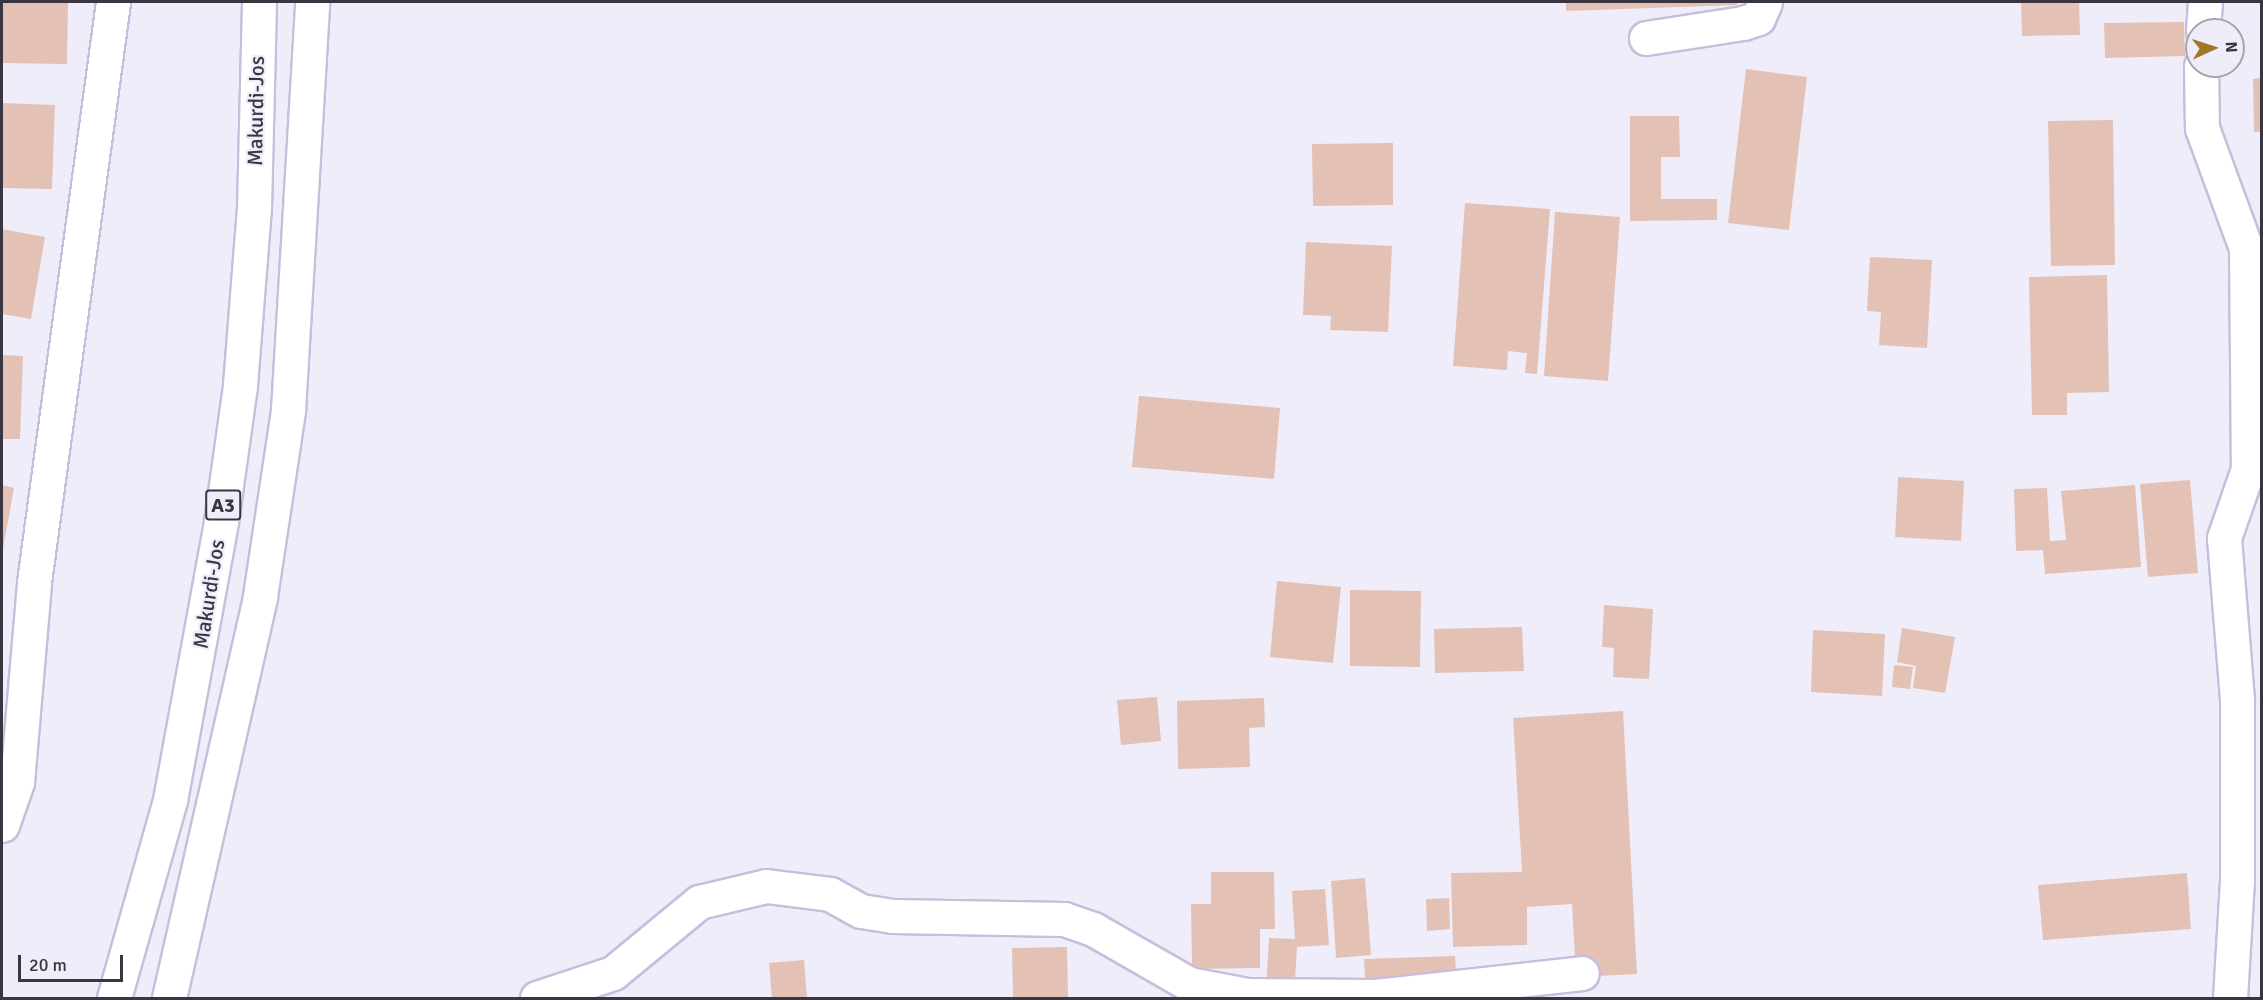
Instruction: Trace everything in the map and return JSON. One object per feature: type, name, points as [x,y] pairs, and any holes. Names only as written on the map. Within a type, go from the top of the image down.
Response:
[{"type":"main road","points":[[2,825],[17,782],[34,582],[113,2]]},
{"type":"main road","name":"Makurdi-Jos","points":[[114,999],[170,800],[222,509],[240,386],[254,208],[259,2]]},
{"type":"main road","name":"A3","points":[[169,999],[260,596],[286,422],[312,2]]},
{"type":"main road","points":[[1646,38],[1743,23],[1758,18],[1766,2]]},
{"type":"main road","points":[[2204,18],[2205,2]]},
{"type":"main road","points":[[2201,78],[2202,128],[2246,248],[2248,469],[2224,538],[2237,701],[2230,999]]},
{"type":"main road","points":[[537,999],[613,973],[699,902],[766,886],[830,894],[861,911],[893,916],[1064,919],[1093,929],[1188,984],[1247,995],[1374,996],[1582,973]]},
{"type":"building","points":[[3,2],[68,2],[67,64],[2,63]]},
{"type":"building","points":[[1566,2],[1737,2],[1737,5],[1566,11]]},
{"type":"building","points":[[2021,2],[2079,2],[2080,35],[2022,36]]},
{"type":"building","points":[[2184,22],[2185,56],[2105,58],[2104,23]]},
{"type":"building","points":[[1746,69],[1807,77],[1789,230],[1728,223]]},
{"type":"building","points":[[2262,78],[2262,132],[2254,132],[2253,79]]},
{"type":"building","points":[[2,103],[55,105],[52,189],[2,188]]},
{"type":"building","points":[[1630,116],[1679,116],[1680,157],[1661,157],[1661,199],[1717,199],[1717,220],[1630,221]]},
{"type":"building","points":[[2113,120],[2115,265],[2051,266],[2048,121]]},
{"type":"building","points":[[1393,143],[1393,205],[1313,206],[1312,144]]},
{"type":"building","points":[[1465,203],[1550,209],[1537,374],[1525,373],[1527,353],[1508,351],[1507,370],[1453,366]]},
{"type":"building","points":[[1555,212],[1620,217],[1608,381],[1544,376]]},
{"type":"building","points":[[2,229],[45,237],[31,319],[2,314]]},
{"type":"building","points":[[1306,242],[1392,246],[1388,332],[1330,330],[1331,316],[1303,315]]},
{"type":"building","points":[[1870,257],[1932,260],[1927,348],[1879,345],[1881,312],[1867,311]]},
{"type":"building","points":[[2107,275],[2109,392],[2067,393],[2067,415],[2032,415],[2029,277]]},
{"type":"building","points":[[2,355],[23,356],[20,439],[2,439]]},
{"type":"building","points":[[1139,396],[1280,408],[1274,479],[1132,467]]},
{"type":"building","points":[[1898,477],[1964,481],[1961,541],[1895,537]]},
{"type":"building","points":[[2190,480],[2198,573],[2148,577],[2140,484]]},
{"type":"building","points":[[2,485],[14,488],[3,549],[2,549]]},
{"type":"building","points":[[2135,485],[2141,567],[2045,574],[2043,550],[2016,551],[2014,489],[2047,488],[2050,541],[2066,540],[2061,491]]},
{"type":"building","points":[[1277,581],[1341,587],[1333,663],[1270,657]]},
{"type":"building","points":[[1350,590],[1421,591],[1420,667],[1350,666]]},
{"type":"building","points":[[1604,605],[1653,609],[1649,679],[1613,677],[1614,648],[1602,647]]},
{"type":"building","points":[[1522,627],[1524,671],[1435,673],[1434,629]]},
{"type":"building","points":[[1902,628],[1955,637],[1945,693],[1913,688],[1916,666],[1897,662]]},
{"type":"building","points":[[1813,630],[1885,634],[1882,696],[1811,692]]},
{"type":"building","points":[[1894,665],[1913,667],[1910,689],[1892,687]]},
{"type":"building","points":[[1157,697],[1161,741],[1121,745],[1117,700]]},
{"type":"building","points":[[1264,698],[1265,727],[1249,728],[1250,767],[1178,769],[1177,701]]},
{"type":"building","points":[[1623,711],[1637,974],[1576,977],[1572,904],[1527,907],[1527,945],[1453,947],[1451,873],[1522,872],[1513,718]]},
{"type":"building","points":[[1211,872],[1274,872],[1275,929],[1260,929],[1260,968],[1192,969],[1191,904],[1211,904]]},
{"type":"building","points":[[2187,873],[2191,929],[2043,940],[2038,885]]},
{"type":"building","points":[[1365,878],[1371,955],[1336,958],[1331,881]]},
{"type":"building","points":[[1325,889],[1329,945],[1297,947],[1294,995],[1266,993],[1269,938],[1295,939],[1292,891]]},
{"type":"building","points":[[1449,898],[1450,929],[1427,931],[1426,899]]},
{"type":"building","points":[[1067,947],[1068,998],[1013,998],[1012,948]]},
{"type":"building","points":[[1455,956],[1457,991],[1366,994],[1364,959]]},
{"type":"building","points":[[804,960],[807,998],[772,998],[769,963]]}]
